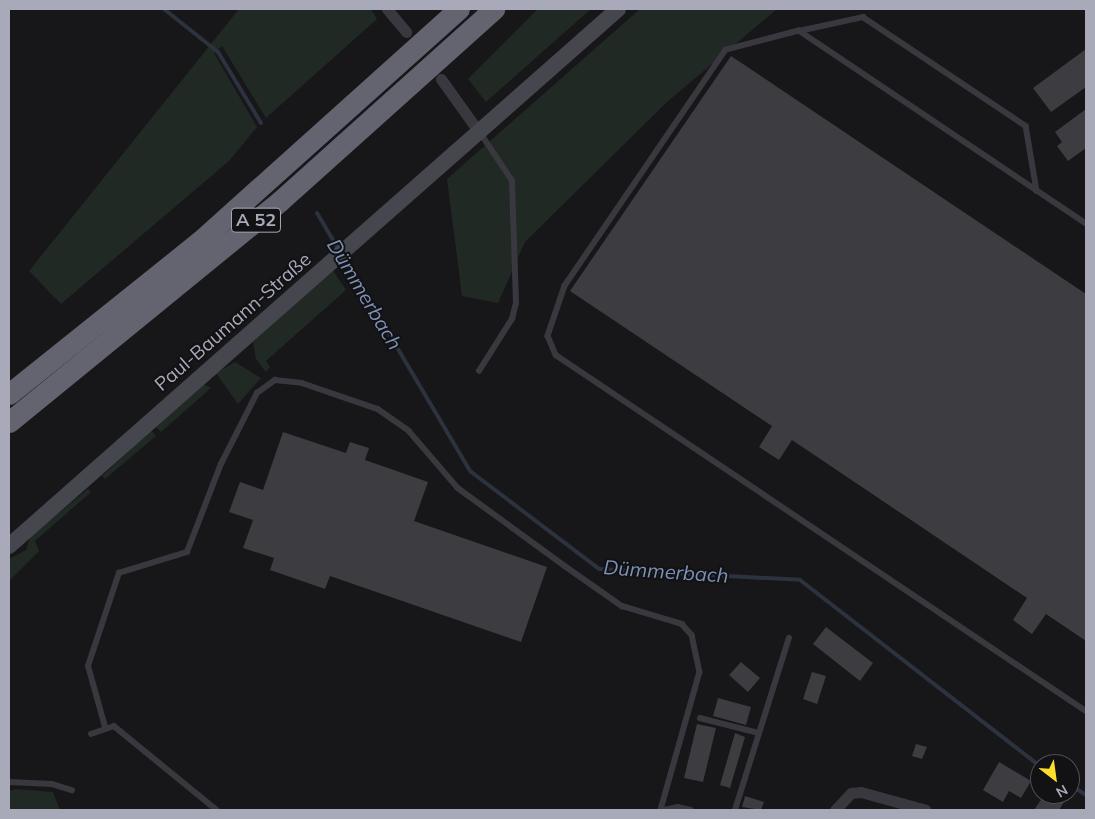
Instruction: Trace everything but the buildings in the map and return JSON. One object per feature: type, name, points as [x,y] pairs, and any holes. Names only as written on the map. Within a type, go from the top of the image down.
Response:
[{"type":"highway","name":"A 52","points":[[9,394],[200,241],[458,9]]},
{"type":"highway","name":"A 52","points":[[9,422],[280,201],[494,9]]},
{"type":"main road","name":"Paul-Baumann-Straße","points":[[9,546],[618,9]]},
{"type":"street","points":[[387,9],[406,32]]},
{"type":"street","points":[[441,79],[479,132]]},
{"type":"street","points":[[835,810],[850,793],[861,792],[926,810]]},
{"type":"lane","points":[[1037,191],[1026,126],[863,17],[726,50],[565,286],[548,345],[556,355],[1086,711]]},
{"type":"lane","points":[[799,31],[1086,224]]},
{"type":"lane","points":[[479,132],[512,181],[516,303],[512,319],[479,371]]},
{"type":"lane","points":[[106,727],[92,682],[90,655],[119,573],[153,559],[187,552],[242,421],[257,393],[275,380],[302,382],[378,409],[409,431],[458,488],[565,566],[622,606],[682,624],[692,635],[700,672],[662,810],[678,807],[691,810]]},
{"type":"lane","points":[[735,810],[788,638]]},
{"type":"lane","points":[[700,718],[759,734]]},
{"type":"lane","points":[[91,734],[106,727],[114,726],[218,810]]},
{"type":"lane","points":[[9,782],[52,784],[72,790]]},
{"type":"shaded area","points":[[239,9],[371,9],[377,19],[266,118],[222,46],[214,53],[257,127],[229,161],[61,304],[29,271]]},
{"type":"shaded area","points":[[538,9],[591,9],[486,102],[468,79]]},
{"type":"shaded area","points":[[640,9],[777,9],[667,102],[525,242],[498,303],[462,296],[447,179]]},
{"type":"shaded area","points":[[332,269],[346,290],[266,361],[270,367],[266,372],[256,359],[253,342]]},
{"type":"shaded area","points":[[235,362],[261,378],[238,404],[216,373]]},
{"type":"shaded area","points":[[203,384],[211,388],[161,432],[155,426]]},
{"type":"shaded area","points":[[151,430],[156,436],[105,479],[102,476]]},
{"type":"shaded area","points":[[88,489],[91,492],[35,541],[39,551],[9,581],[9,559],[26,550],[30,537]]},
{"type":"shaded area","points":[[16,789],[53,792],[60,810],[9,810],[9,791]]},
{"type":"waterway","name":"Dümmerbach","points":[[164,9],[218,52],[261,123]]},
{"type":"waterway","name":"Dümmerbach","points":[[317,213],[339,250]]},
{"type":"waterway","name":"Dümmerbach","points":[[343,256],[470,471],[599,569],[800,580],[1030,758]]},
{"type":"waterway","name":"Dümmerbach","points":[[1080,791],[1086,795]]}]
